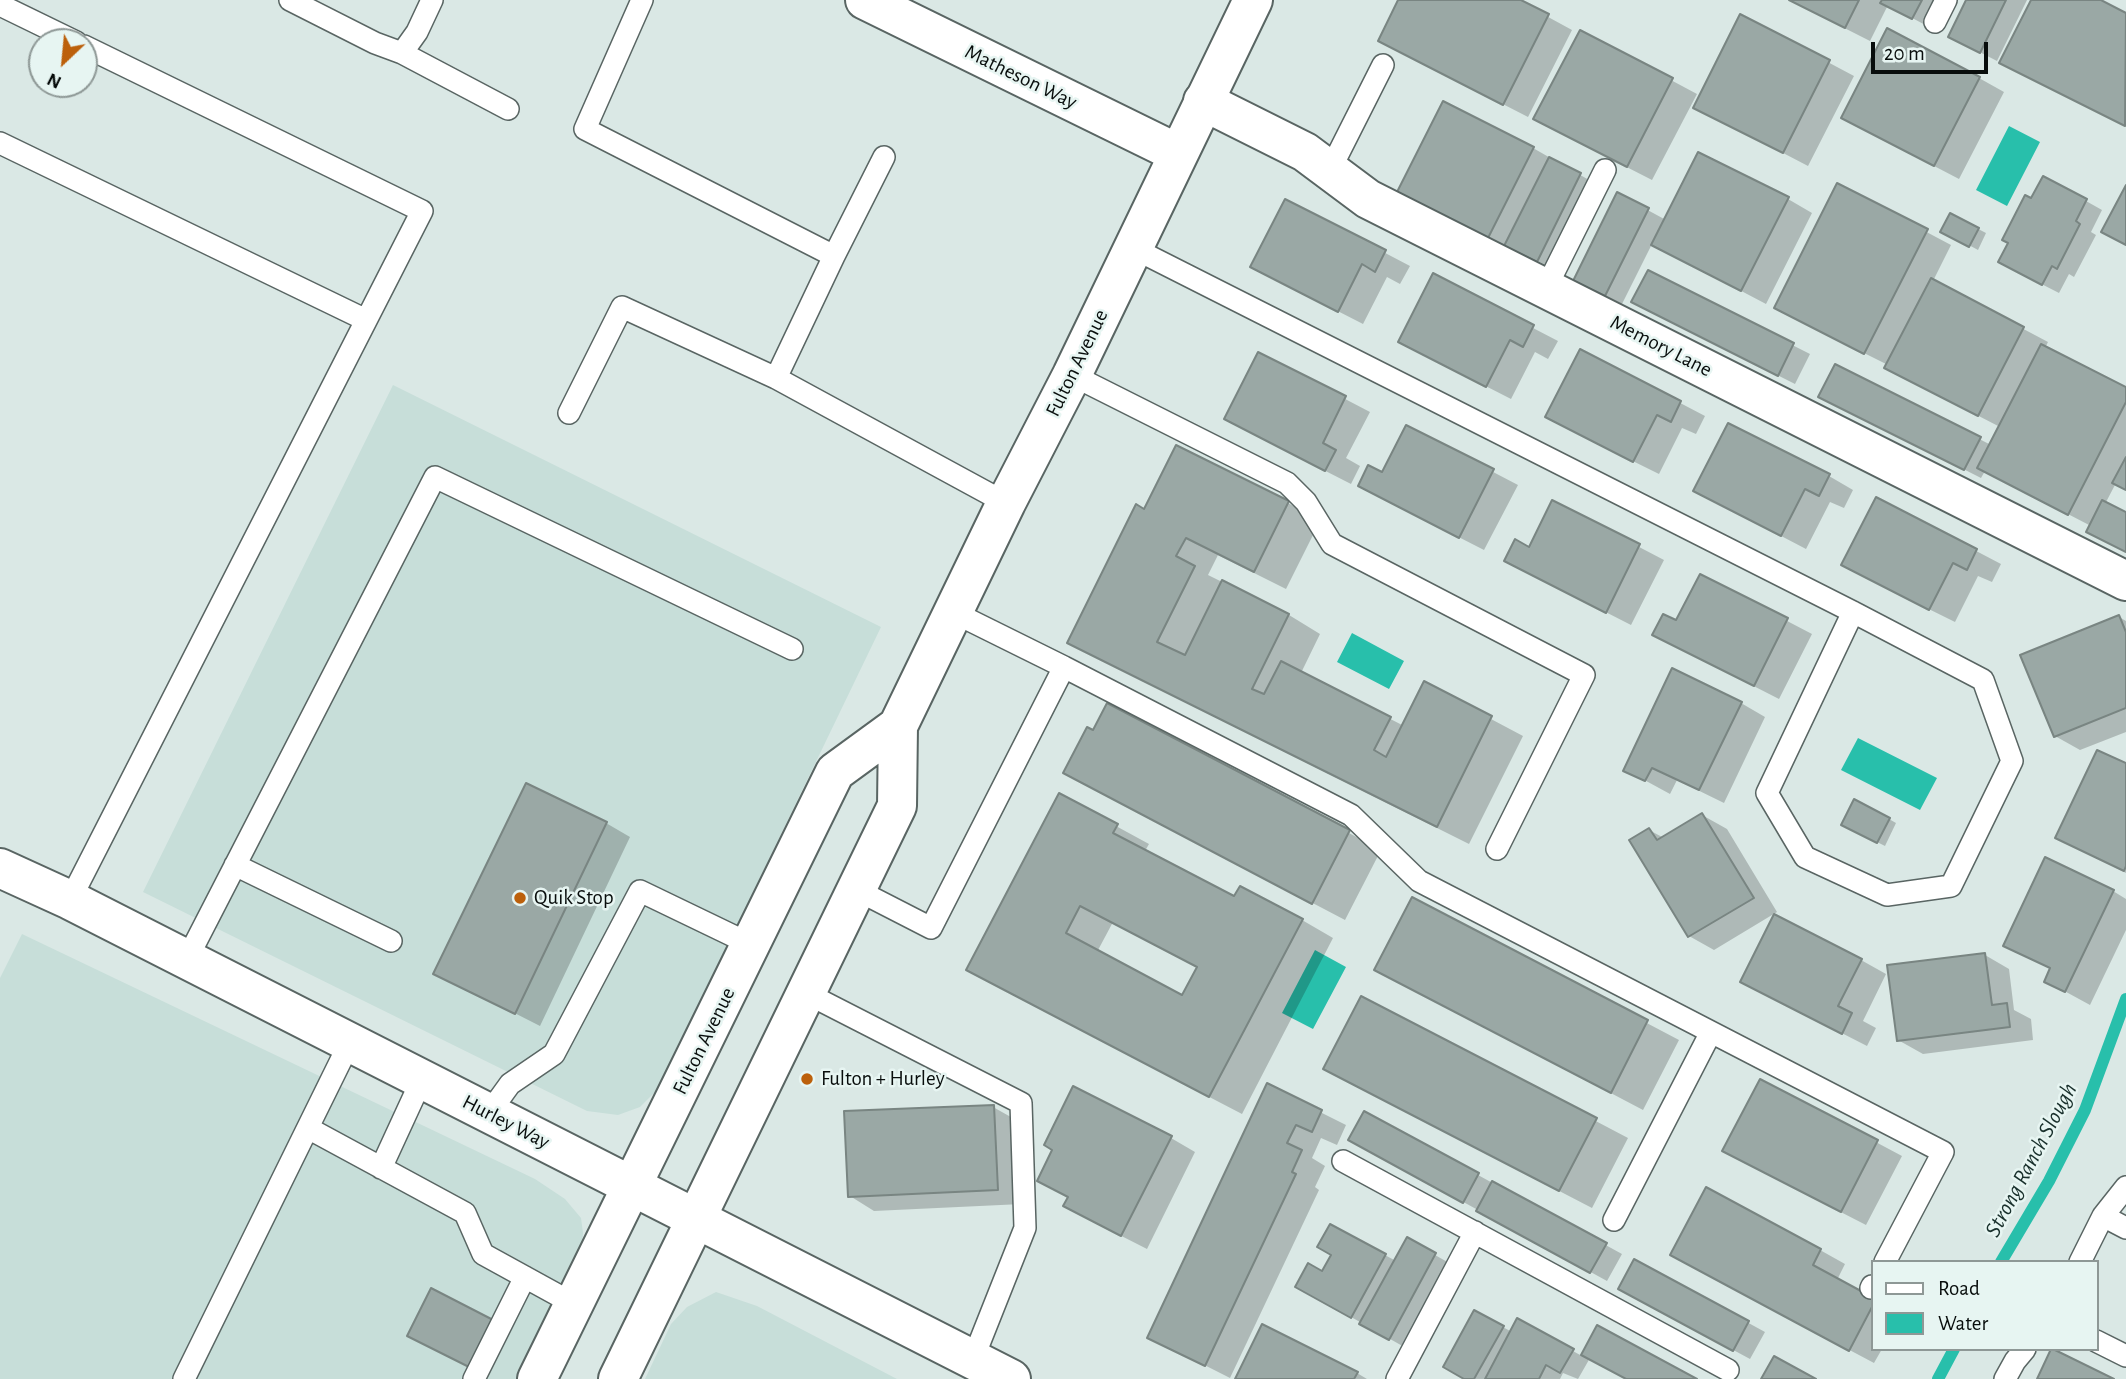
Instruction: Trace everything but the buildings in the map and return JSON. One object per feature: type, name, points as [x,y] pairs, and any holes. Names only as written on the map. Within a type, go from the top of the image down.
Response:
[{"type":"street","name":"Matheson Way","points":[[865,0],[1177,153]]},
{"type":"street","name":"Fulton Avenue","points":[[618,1379],[804,992],[897,806],[898,726],[1006,503],[1072,375],[1253,0]]},
{"type":"street","name":"Memory Lane","points":[[1203,101],[1305,152],[1368,199],[2126,581]]},
{"type":"street","name":"Fulton Avenue","points":[[537,1379],[835,772],[898,726]]},
{"type":"street","name":"Hurley Way","points":[[2,876],[70,900],[1011,1379]]},
{"type":"lane","points":[[290,0],[508,109]]},
{"type":"lane","points":[[402,54],[417,32],[432,0]]},
{"type":"lane","points":[[642,0],[585,129],[834,256]]},
{"type":"lane","points":[[1935,22],[1946,0]]},
{"type":"lane","points":[[0,5],[47,28]]},
{"type":"lane","points":[[70,900],[422,211],[98,53]]},
{"type":"lane","points":[[1330,170],[1383,65]]},
{"type":"lane","points":[[0,143],[366,320]]},
{"type":"lane","points":[[776,379],[884,157]]},
{"type":"lane","points":[[1546,288],[1605,170]]},
{"type":"lane","points":[[1133,248],[1853,612],[1983,680],[2012,761],[1951,886],[1887,895],[1805,857],[1767,793],[1853,612]]},
{"type":"lane","points":[[569,413],[622,307],[776,379],[1006,503]]},
{"type":"lane","points":[[1072,375],[1287,483],[1306,502],[1332,544],[1584,675],[1497,849]]},
{"type":"lane","points":[[187,959],[435,477],[792,649]]},
{"type":"lane","points":[[954,612],[1351,815],[1419,881],[1943,1152],[1886,1260]]},
{"type":"lane","points":[[855,889],[931,928],[1064,667]]},
{"type":"lane","points":[[235,866],[391,941]]},
{"type":"lane","points":[[489,1114],[510,1084],[554,1054],[640,891],[750,944]]},
{"type":"lane","points":[[804,992],[1021,1103],[1025,1228],[973,1359]]},
{"type":"lane","points":[[1614,1220],[1711,1032]]},
{"type":"lane","points":[[184,1379],[350,1042]]},
{"type":"lane","points":[[381,1168],[422,1079]]},
{"type":"lane","points":[[308,1128],[466,1213],[482,1254],[574,1304]]},
{"type":"lane","points":[[1343,1161],[1728,1370]]},
{"type":"lane","points":[[2081,1260],[2103,1216],[2126,1186]]},
{"type":"lane","points":[[2103,1216],[2126,1228]]},
{"type":"lane","points":[[1397,1379],[1475,1232]]},
{"type":"lane","points":[[474,1379],[525,1277]]},
{"type":"lane","points":[[2098,1342],[2126,1356]]},
{"type":"lane","points":[[2005,1379],[2023,1351]]},
{"type":"shaded area","points":[[393,385],[881,627],[658,1089],[640,1107],[618,1115],[587,1111],[143,892]]},
{"type":"shaded area","points":[[22,934],[535,1179],[565,1199],[581,1218],[581,1257],[519,1379],[0,1379],[0,978]]},
{"type":"shaded area","points":[[716,1292],[757,1306],[897,1379],[645,1379],[671,1324],[687,1307]]},
{"type":"water","points":[[2009,126],[2040,142],[2007,206],[1976,190]]},
{"type":"water","points":[[1352,633],[1404,661],[1389,689],[1337,662]]},
{"type":"water","points":[[1858,738],[1937,778],[1920,810],[1841,770]]},
{"type":"water","points":[[1315,950],[1346,967],[1313,1029],[1282,1013]]},
{"type":"waterway","name":"Strong Ranch Slough","points":[[2002,1260],[2049,1181],[2085,1110],[2126,999]]},
{"type":"waterway","name":"Strong Ranch Slough","points":[[1938,1379],[1953,1351]]},
{"type":"place","name":"Quik Stop","points":[[520,898]]},
{"type":"place","name":"Fulton + Hurley","points":[[807,1079]]}]
